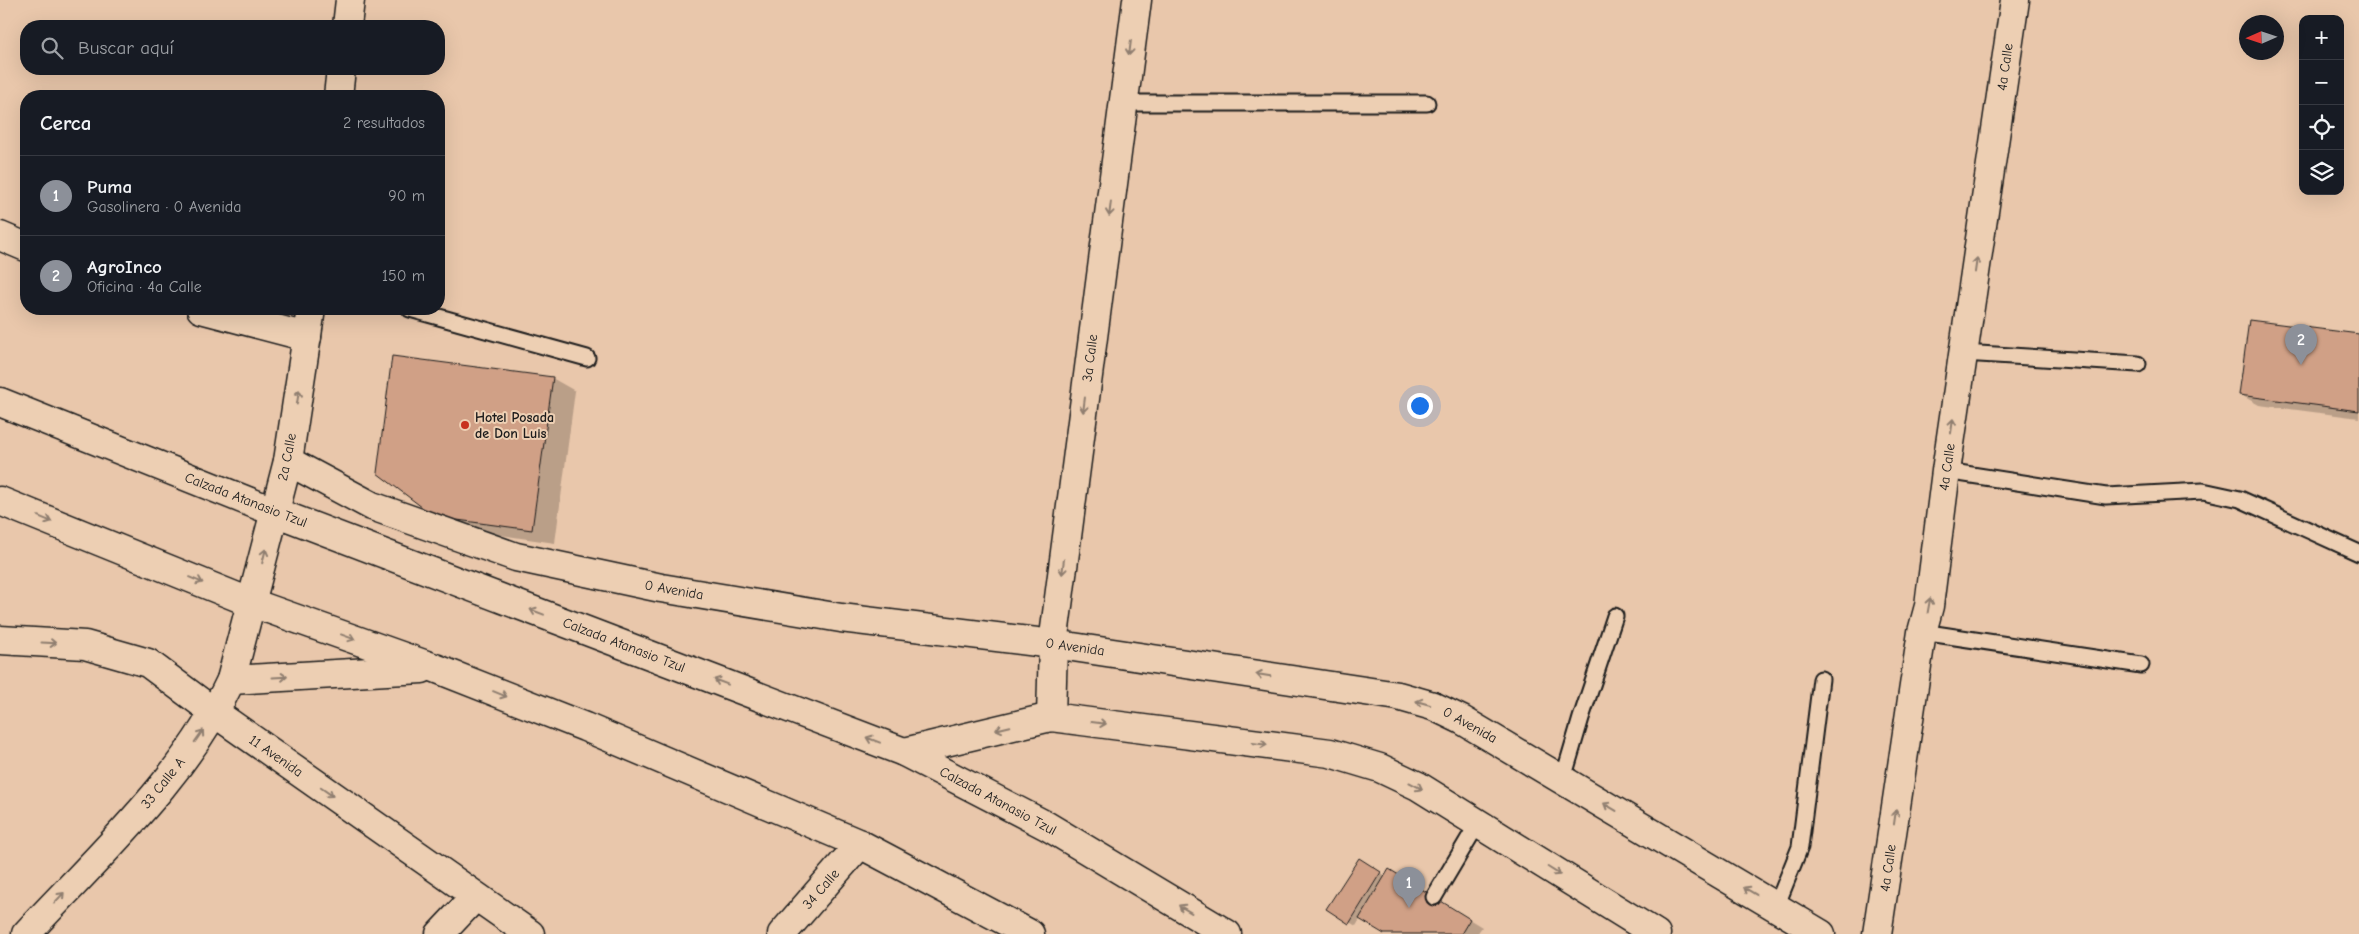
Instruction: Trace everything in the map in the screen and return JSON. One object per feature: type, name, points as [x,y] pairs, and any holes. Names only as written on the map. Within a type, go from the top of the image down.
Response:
[{"type":"street","points":[[348,20],[350,0]]},
{"type":"street","name":"3a Calle","points":[[1051,717],[1053,644],[1137,0]]},
{"type":"street","name":"4a Calle","points":[[1877,934],[1922,632],[1929,606],[1946,470],[2015,0]]},
{"type":"street","points":[[339,90],[340,75]]},
{"type":"street","points":[[0,236],[20,244]]},
{"type":"street","points":[[224,315],[307,337]]},
{"type":"street","name":"2a Calle","points":[[252,603],[288,461],[310,315]]},
{"type":"street","name":"Calzada Atanasio Tzul","points":[[0,402],[275,512],[904,752],[1047,826],[1227,934]]},
{"type":"street","name":"0 Avenida","points":[[288,461],[372,506],[516,557],[661,588],[831,616],[1053,644],[1398,696],[1433,706],[1462,720],[1563,779],[1821,934]]},
{"type":"street","points":[[0,501],[252,603],[435,668],[585,727],[860,844],[1030,934]]},
{"type":"street","name":"33 Calle A","points":[[26,934],[167,781],[215,714],[232,680],[252,603]]},
{"type":"street","name":"11 Avenida","points":[[0,640],[85,645],[148,663],[215,714],[530,934]]},
{"type":"street","points":[[232,680],[435,668]]},
{"type":"street","points":[[904,752],[1051,717],[1330,753],[1380,768],[1418,786],[1656,934]]},
{"type":"street","name":"34 Calle","points":[[782,934],[860,844]]},
{"type":"street","points":[[440,934],[475,897]]},
{"type":"lane","points":[[1123,103],[1427,102]]},
{"type":"lane","points":[[432,315],[587,358]]},
{"type":"lane","points":[[1963,354],[2138,364]]},
{"type":"lane","points":[[1946,470],[2106,496],[2203,491],[2240,499],[2359,553]]},
{"type":"lane","points":[[1563,779],[1580,718],[1615,616]]},
{"type":"lane","points":[[1922,632],[2141,665]]},
{"type":"lane","points":[[1776,907],[1800,847],[1821,679]]},
{"type":"lane","points":[[1434,897],[1478,823]]},
{"type":"building","points":[[2249,320],[2359,334],[2359,411],[2239,395]]},
{"type":"building","name":"Hotel Posada de Don Luis","points":[[392,356],[553,377],[532,530],[435,517],[377,473]]},
{"type":"building","points":[[1359,858],[1381,872],[1349,924],[1326,909]]},
{"type":"building","points":[[1389,869],[1470,919],[1461,934],[1384,934],[1359,919]]},
{"type":"place","name":"AgroInco","points":[[2301,365]]},
{"type":"place","name":"Hotel Posada de Don Luis","points":[[465,425]]},
{"type":"place","name":"Puma","points":[[1409,908]]}]
